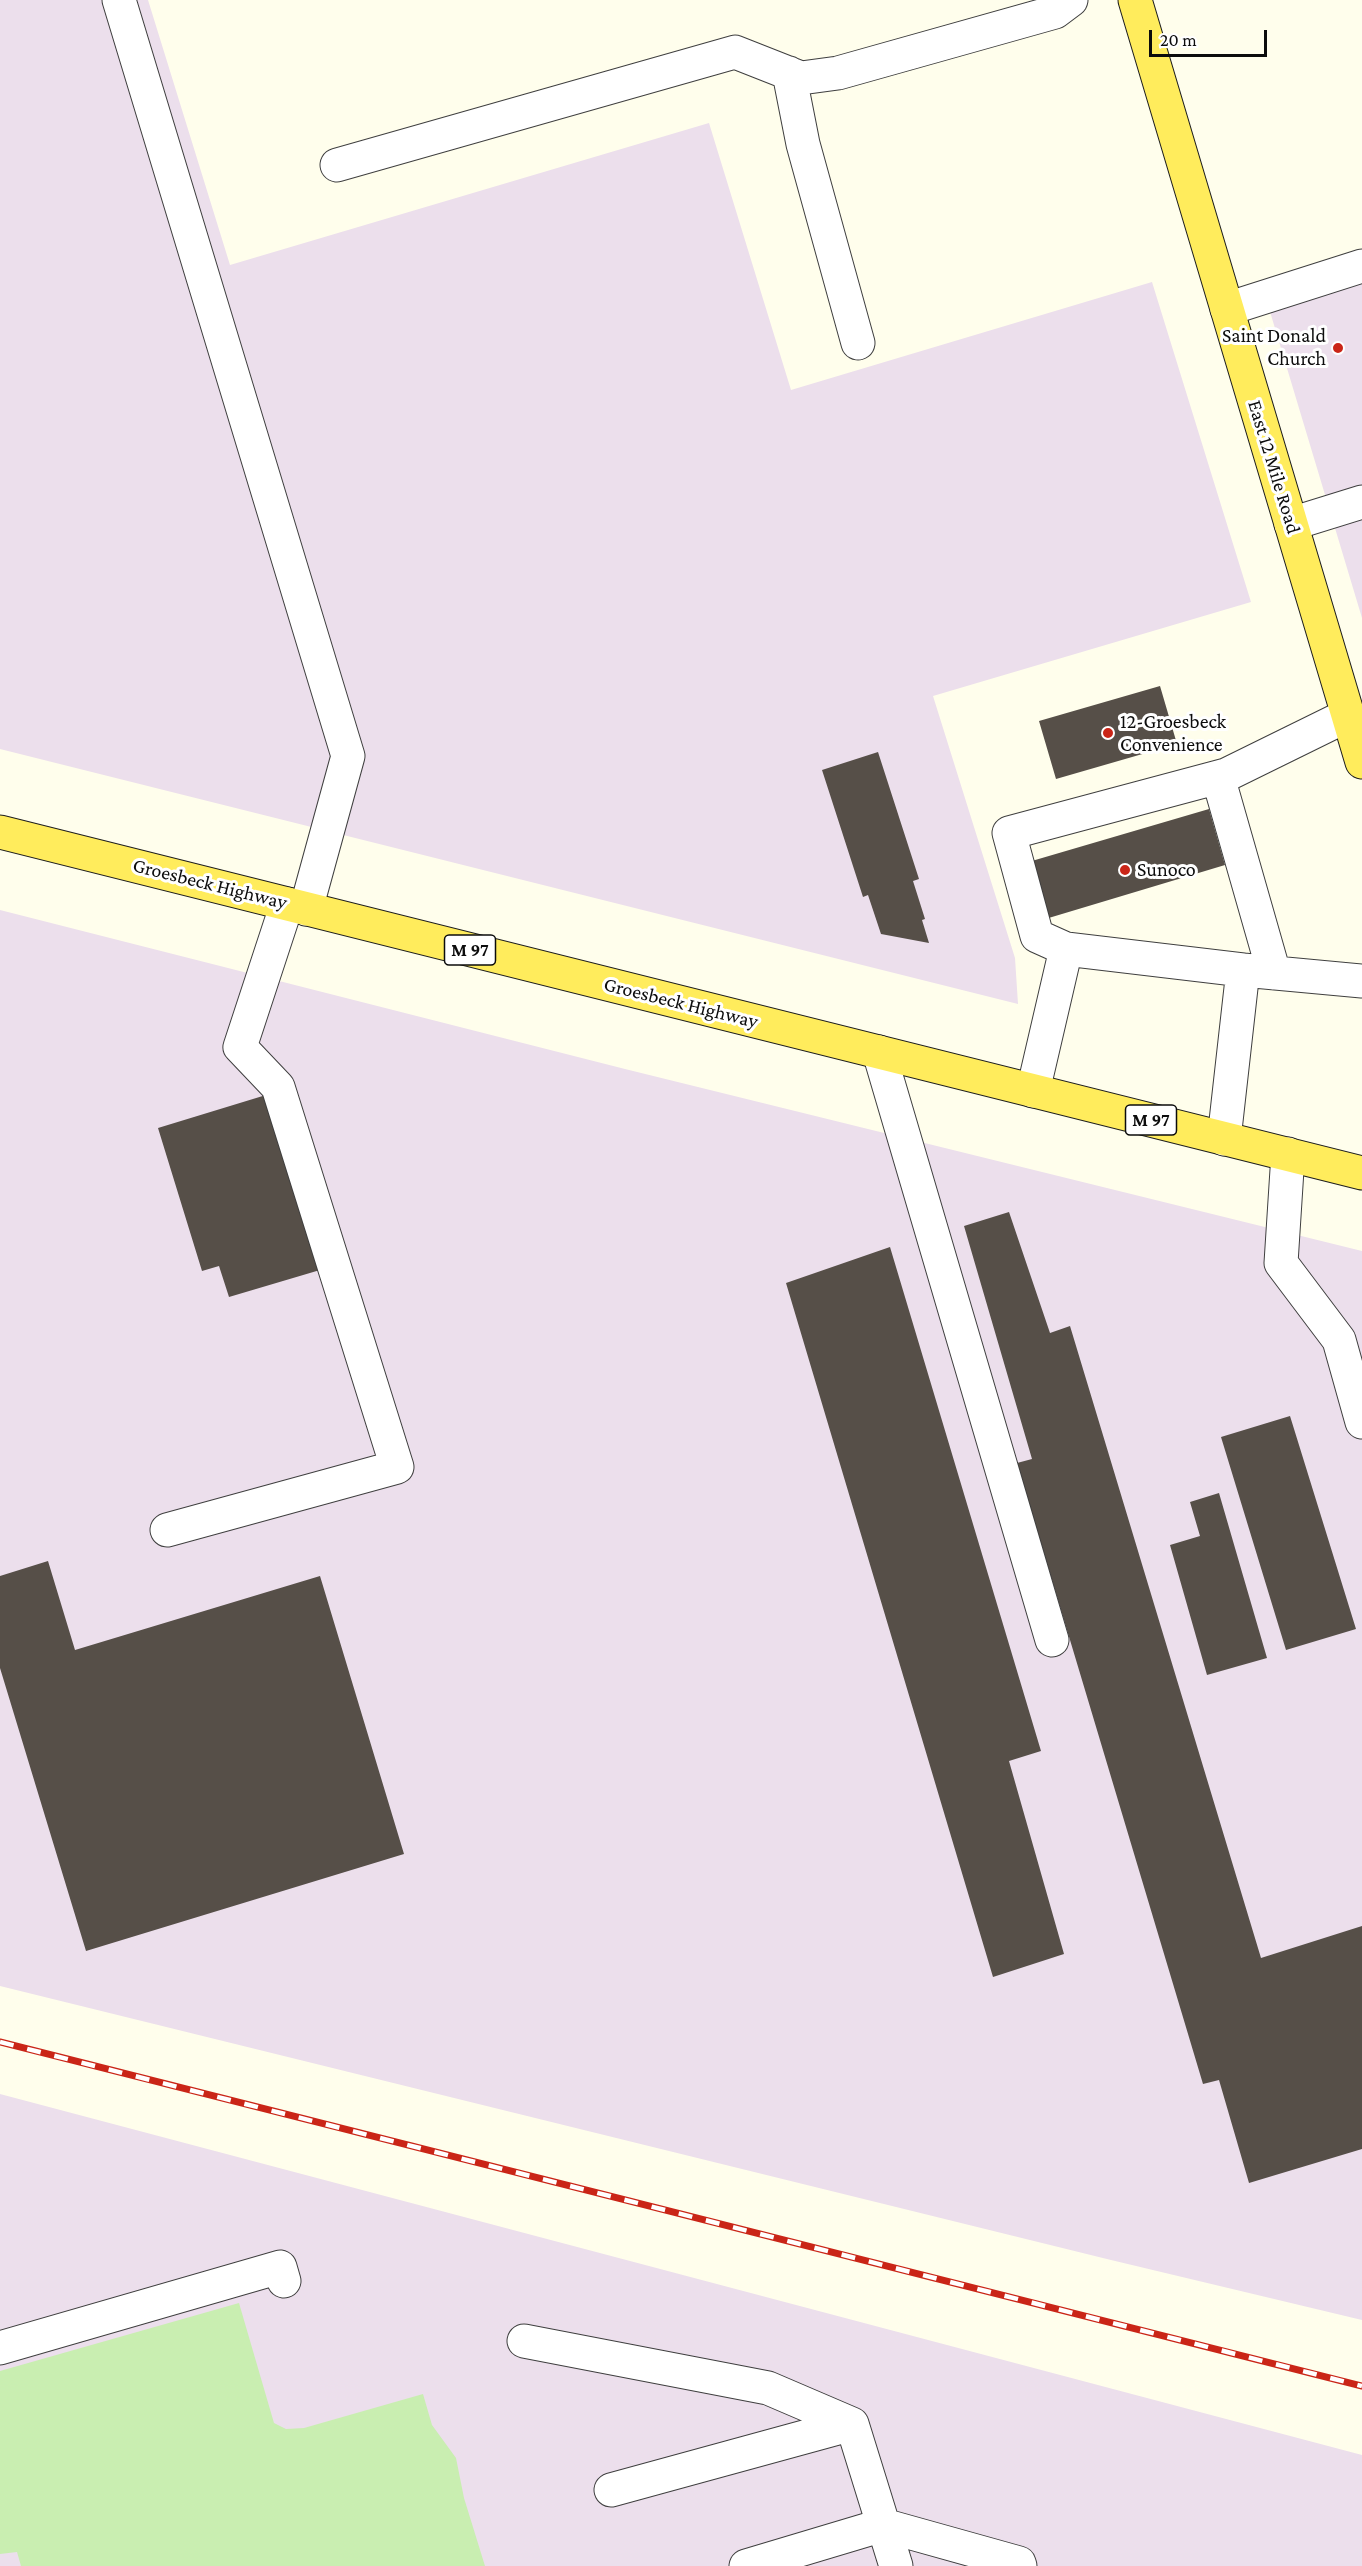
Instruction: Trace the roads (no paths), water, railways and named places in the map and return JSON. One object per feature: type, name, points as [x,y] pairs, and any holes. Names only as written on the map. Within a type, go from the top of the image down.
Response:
[{"type":"main road","name":"East 12 Mile Road","points":[[1135,0],[1362,762]]},
{"type":"main road","name":"Groesbeck Highway","points":[[0,832],[1362,1173]]},
{"type":"lane","points":[[119,0],[348,756],[296,906],[240,1047],[278,1087],[397,1467],[167,1530]]},
{"type":"lane","points":[[337,165],[735,52],[801,78],[838,73],[1055,12],[1071,0]]},
{"type":"lane","points":[[789,73],[803,144],[858,343]]},
{"type":"lane","points":[[1227,309],[1362,266]]},
{"type":"lane","points":[[1291,524],[1362,502]]},
{"type":"lane","points":[[1348,715],[1218,777],[1010,833],[1037,936],[1066,949],[1362,981]]},
{"type":"lane","points":[[1218,777],[1258,971],[1224,1139]]},
{"type":"lane","points":[[1033,1091],[1066,949]]},
{"type":"lane","points":[[879,1052],[1052,1640]]},
{"type":"lane","points":[[1288,1154],[1281,1263],[1339,1340],[1362,1422]]},
{"type":"lane","points":[[0,2348],[280,2267],[284,2281]]},
{"type":"lane","points":[[524,2341],[768,2388],[852,2424],[896,2566]]},
{"type":"lane","points":[[611,2490],[852,2424]]},
{"type":"lane","points":[[746,2566],[883,2525],[1019,2563],[1020,2566]]},
{"type":"railway","points":[[0,2042],[1362,2386]]},
{"type":"place","name":"Saint Donald Church","points":[[1338,348]]},
{"type":"place","name":"12-Groesbeck Convenience","points":[[1108,733]]},
{"type":"place","name":"Sunoco","points":[[1125,870]]}]
